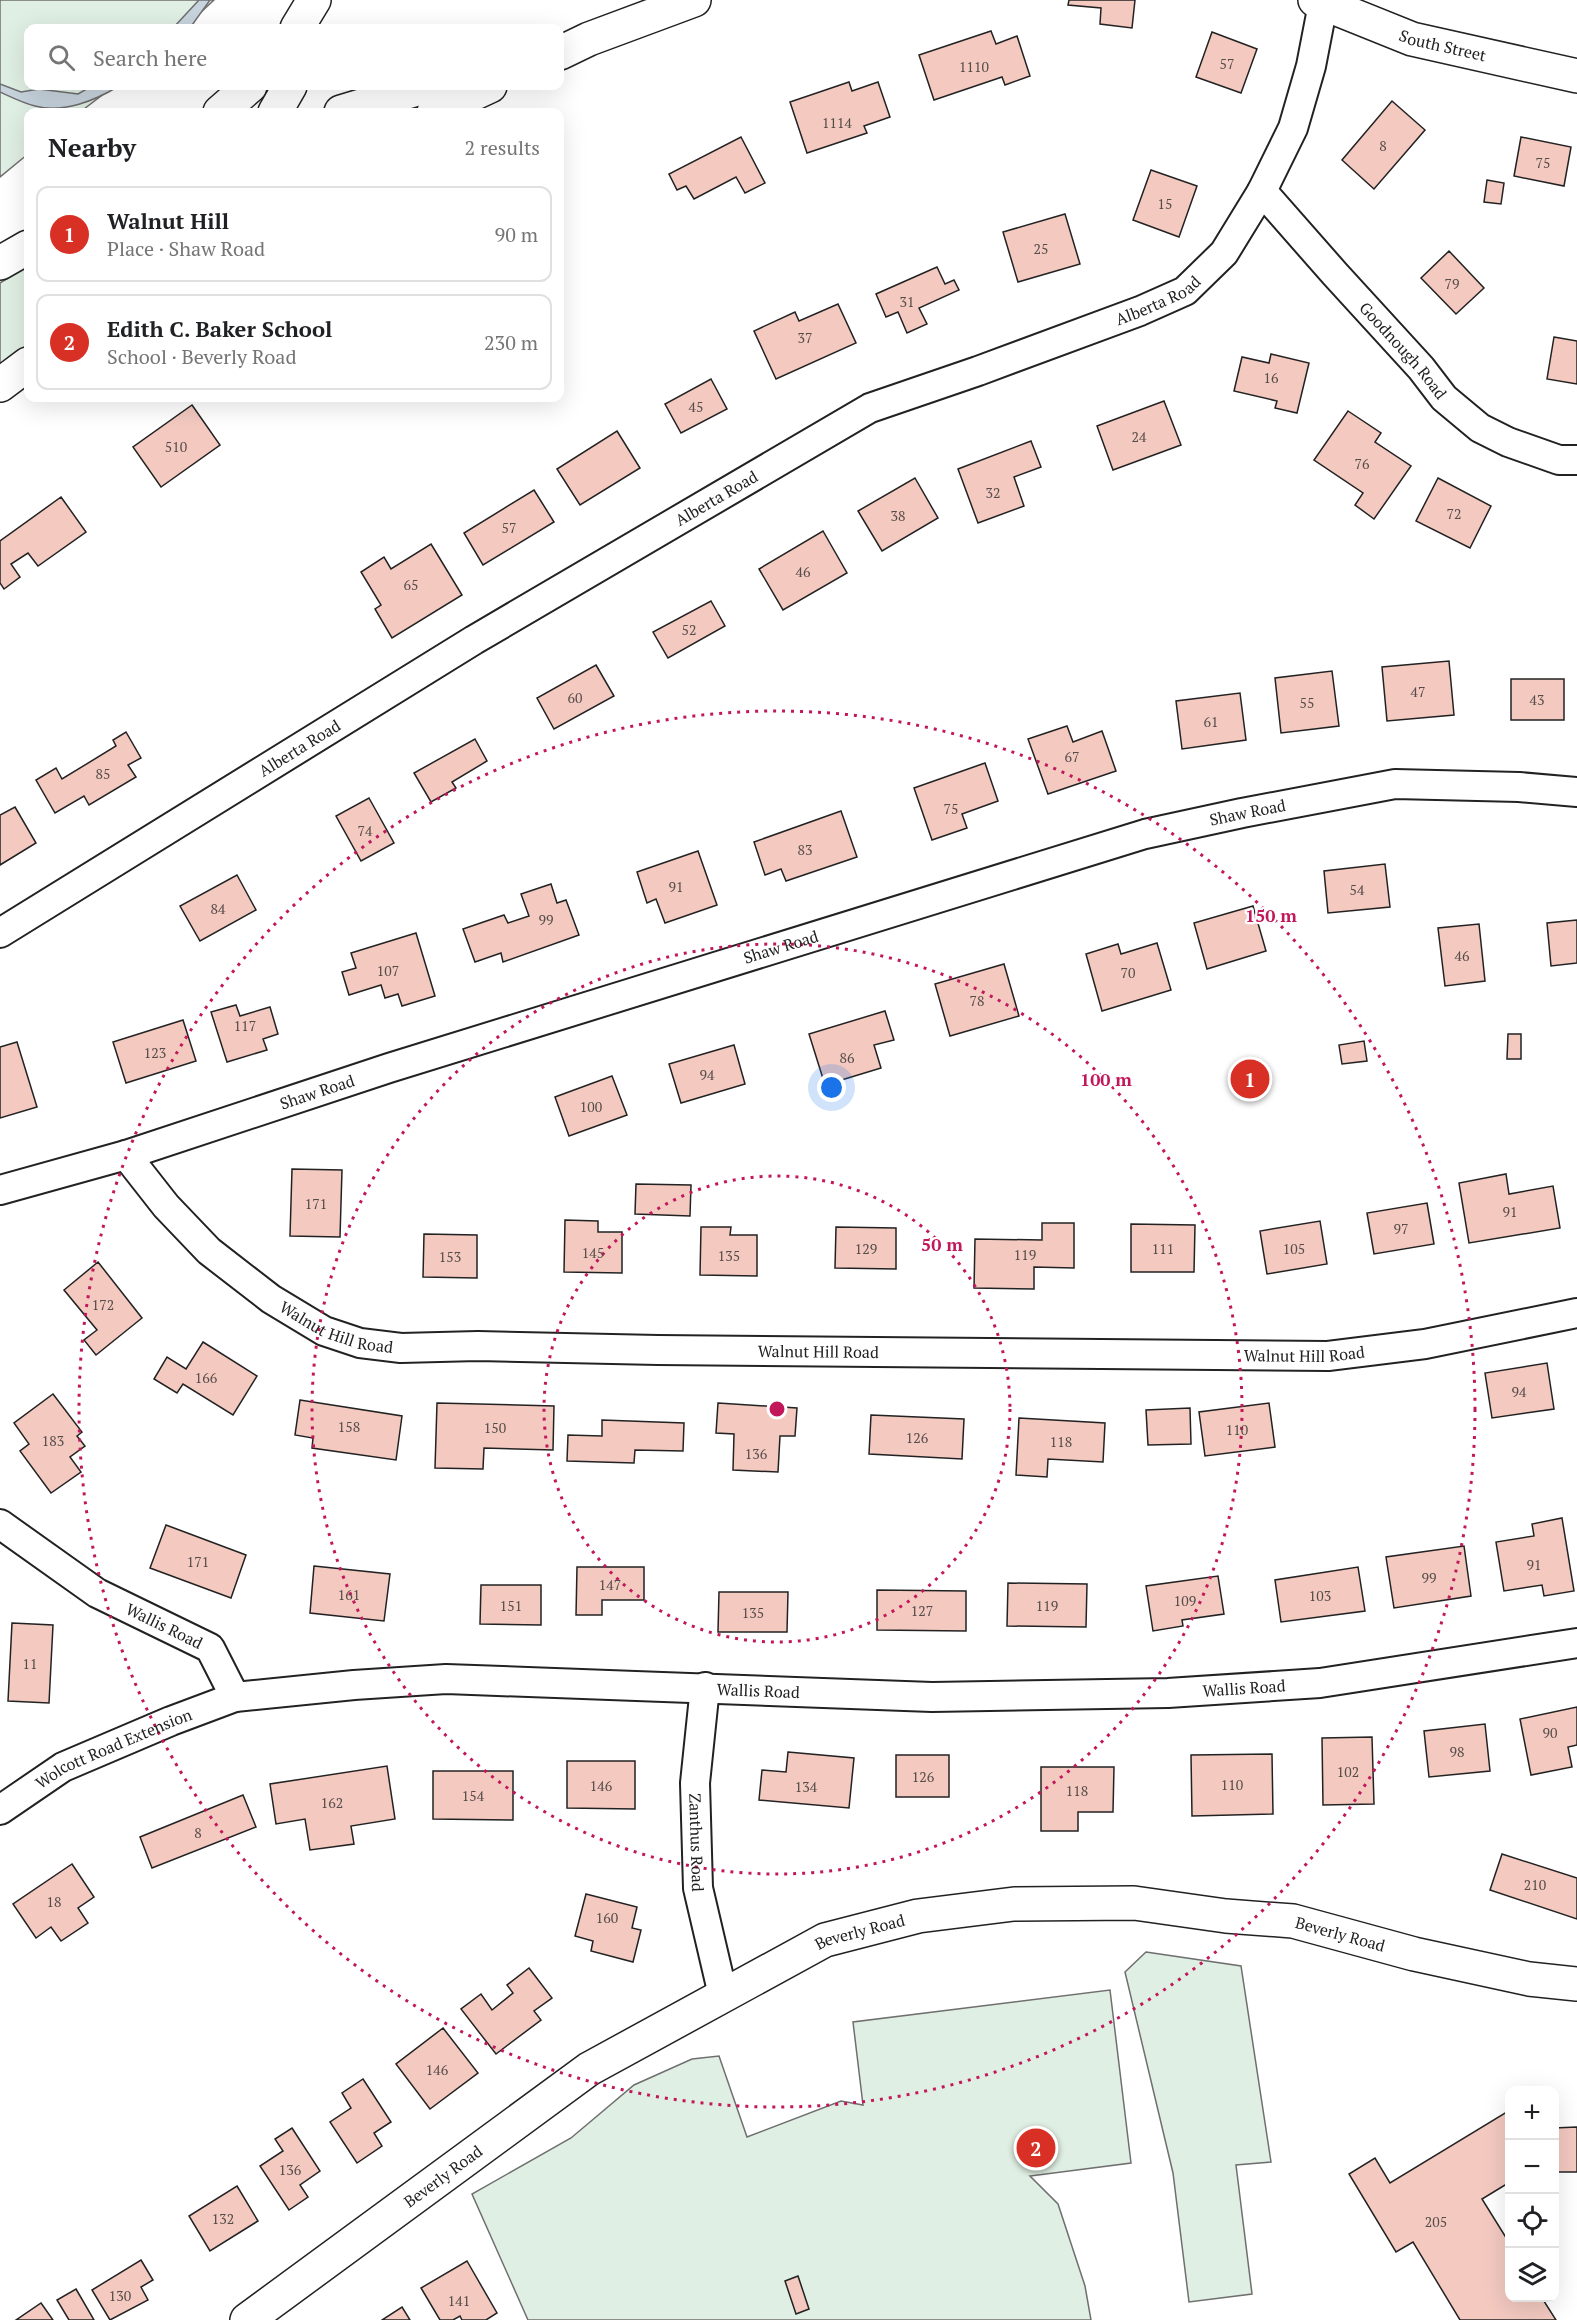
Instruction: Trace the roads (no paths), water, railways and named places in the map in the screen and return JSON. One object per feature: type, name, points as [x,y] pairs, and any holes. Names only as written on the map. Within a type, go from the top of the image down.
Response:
[{"type":"street","points":[[299,24],[314,0]]},
{"type":"street","points":[[319,24],[327,0]]},
{"type":"street","points":[[574,44],[694,0]]},
{"type":"street","name":"South Street","points":[[1319,2],[1412,39],[1577,76]]},
{"type":"street","name":"Alberta Road","points":[[0,933],[474,640],[870,408],[1140,311],[1185,291],[1224,253],[1262,190],[1293,128],[1311,66],[1319,2]]},
{"type":"street","points":[[225,108],[245,90]]},
{"type":"street","points":[[277,108],[288,90]]},
{"type":"street","points":[[354,108],[414,90]]},
{"type":"street","points":[[443,108],[481,90]]},
{"type":"street","name":"Goodnough Road","points":[[1262,190],[1421,368],[1444,398],[1480,428],[1508,442],[1559,459],[1577,460]]},
{"type":"street","points":[[0,261],[24,244]]},
{"type":"street","points":[[0,261],[24,249]]},
{"type":"street","points":[[0,385],[24,367]]},
{"type":"street","name":"Shaw Road","points":[[0,1190],[126,1155],[389,1068],[1145,834],[1395,784],[1519,787],[1577,792]]},
{"type":"street","name":"Walnut Hill Road","points":[[126,1155],[166,1206],[209,1251],[271,1299],[324,1331],[360,1343],[401,1348],[478,1346],[1328,1356],[1425,1344],[1577,1313]]},
{"type":"street","name":"Wallis Road","points":[[0,1524],[97,1593],[210,1648],[235,1697],[354,1685],[446,1679],[932,1696],[1168,1693],[1320,1683],[1577,1642]]},
{"type":"street","name":"Zanthus Road","points":[[705,1687],[695,1783],[698,1888],[723,1995]]},
{"type":"street","name":"Wolcott Road Extension","points":[[0,1810],[63,1767],[171,1721],[235,1697]]},
{"type":"street","name":"Beverly Road","points":[[247,2320],[589,2069],[825,1940],[918,1916],[1014,1904],[1134,1904],[1226,1916],[1293,1921],[1414,1954],[1529,1979],[1577,1984]]},
{"type":"place","name":"Walnut Hill","points":[[1250,1079]]},
{"type":"place","name":"Edith C. Baker School","points":[[1036,2148]]}]
